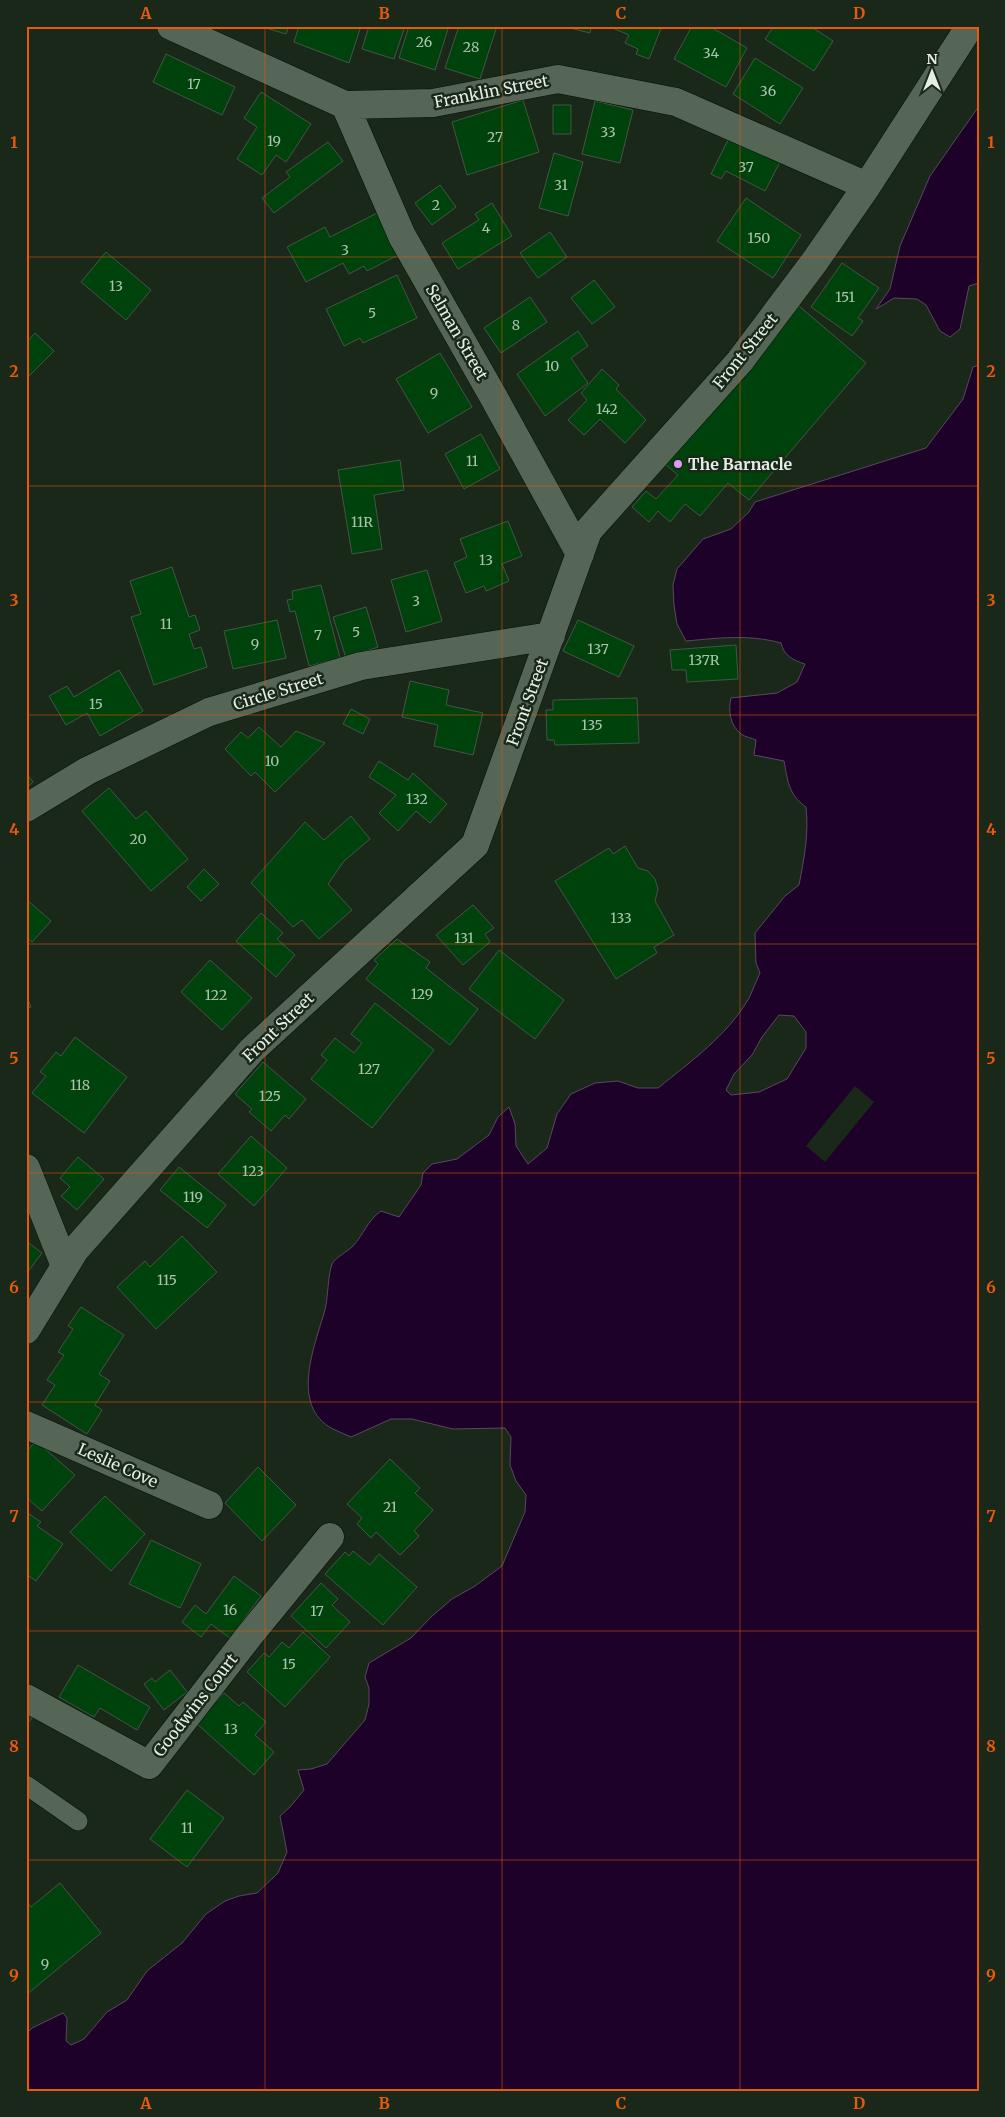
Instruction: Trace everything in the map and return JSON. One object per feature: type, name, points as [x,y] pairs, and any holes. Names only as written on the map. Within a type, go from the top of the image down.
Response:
[{"type":"street","name":"Franklin Street","points":[[171,26],[345,105],[433,103],[558,79],[676,102],[867,186]]},
{"type":"street","name":"Front Street","points":[[26,1330],[75,1250],[252,1050],[476,845],[588,531],[740,361],[815,261],[867,186],[970,26]]},
{"type":"street","name":"Selman Street","points":[[345,105],[402,236],[580,554]]},
{"type":"street","name":"Circle Street","points":[[26,808],[87,771],[209,712],[361,666],[551,636]]},
{"type":"street","points":[[26,1168],[65,1266]]},
{"type":"street","name":"Leslie Cove","points":[[26,1425],[209,1505]]},
{"type":"street","name":"Goodwins Court","points":[[26,1698],[149,1765],[249,1636],[330,1537]]},
{"type":"lane","points":[[26,1785],[78,1821]]},
{"type":"shaded area","points":[[979,106],[979,283],[969,286],[960,329],[950,337],[940,331],[926,305],[917,299],[894,298],[876,309],[890,289],[900,246],[930,176]]},
{"type":"shaded area","points":[[979,365],[979,2091],[26,2091],[26,2034],[32,2028],[63,2013],[67,2018],[66,2041],[71,2045],[84,2039],[107,2012],[127,2000],[147,1971],[182,1943],[206,1914],[225,1901],[257,1893],[278,1873],[287,1852],[280,1816],[304,1790],[298,1770],[311,1769],[327,1764],[365,1720],[369,1704],[369,1688],[365,1677],[369,1663],[411,1638],[452,1599],[475,1586],[502,1566],[525,1512],[526,1495],[516,1481],[510,1465],[511,1437],[505,1428],[453,1429],[412,1419],[391,1419],[351,1437],[333,1429],[320,1419],[312,1406],[308,1390],[309,1374],[325,1310],[332,1264],[353,1246],[372,1219],[381,1211],[399,1217],[421,1185],[423,1173],[432,1164],[457,1159],[489,1135],[498,1117],[509,1107],[515,1124],[516,1146],[528,1164],[547,1148],[557,1114],[571,1094],[595,1083],[618,1081],[638,1088],[658,1088],[708,1047],[740,1011],[749,998],[760,973],[756,963],[755,933],[785,896],[799,885],[806,846],[807,817],[806,807],[792,792],[784,761],[754,755],[756,740],[743,735],[734,726],[730,713],[731,698],[777,693],[797,682],[805,664],[790,657],[784,651],[781,643],[769,640],[734,638],[686,641],[677,624],[674,605],[673,585],[677,569],[703,539],[731,529],[749,512],[755,502],[926,448],[963,399],[973,367]],"holes":[[[779,1015],[794,1016],[806,1032],[806,1048],[787,1079],[759,1092],[731,1095],[726,1090],[734,1074],[752,1055],[762,1037]]]},
{"type":"pier","points":[[855,1086],[874,1102],[825,1162],[806,1146]]},
{"type":"building","points":[[259,26],[289,26],[286,34]]},
{"type":"building","points":[[299,26],[361,26],[349,63],[294,42]]},
{"type":"building","points":[[369,26],[405,26],[394,59],[362,49]]},
{"type":"building","points":[[409,26],[449,26],[435,70],[399,58]]},
{"type":"building","points":[[459,26],[497,26],[480,79],[445,68]]},
{"type":"building","points":[[562,26],[591,26],[590,33]]},
{"type":"building","points":[[608,26],[662,26],[649,59],[636,54],[638,49],[625,43],[629,35]]},
{"type":"building","points":[[692,26],[709,26],[747,48],[726,87],[674,59]]},
{"type":"building","points":[[774,26],[810,26],[833,41],[814,71],[765,39]]},
{"type":"building","points":[[166,54],[235,87],[222,115],[153,82]]},
{"type":"building","points":[[755,58],[803,88],[780,124],[733,94]]},
{"type":"building","points":[[261,92],[311,124],[286,162],[276,155],[262,175],[237,159],[257,127],[244,118]]},
{"type":"building","points":[[523,100],[539,152],[467,175],[452,122]]},
{"type":"building","points":[[595,101],[633,110],[620,163],[582,154]]},
{"type":"building","points":[[553,105],[571,105],[571,134],[553,134]]},
{"type":"building","points":[[730,136],[780,162],[765,191],[726,171],[721,179],[711,174]]},
{"type":"building","points":[[328,142],[343,161],[274,213],[262,198],[290,177],[286,172]]},
{"type":"building","points":[[554,153],[583,162],[568,216],[539,208]]},
{"type":"building","points":[[440,185],[456,207],[432,225],[415,203]]},
{"type":"building","points":[[746,198],[801,235],[773,278],[717,241]]},
{"type":"building","points":[[492,203],[512,236],[458,269],[442,243],[479,220],[475,214]]},
{"type":"building","points":[[381,211],[402,253],[367,271],[364,266],[349,274],[343,263],[306,282],[287,247],[325,227],[330,237]]},
{"type":"building","points":[[550,232],[567,257],[538,278],[520,253]]},
{"type":"building","points":[[106,252],[151,290],[126,320],[81,282]]},
{"type":"building","points":[[842,263],[879,288],[858,318],[863,321],[852,336],[811,307]]},
{"type":"building","points":[[397,275],[417,318],[363,343],[360,338],[344,346],[326,309]]},
{"type":"building","points":[[594,280],[615,307],[592,324],[571,298]]},
{"type":"building","points":[[530,297],[547,322],[501,353],[484,328]]},
{"type":"building","points":[[799,306],[866,363],[749,500],[728,483],[700,516],[685,504],[670,522],[658,511],[649,522],[632,507],[646,491],[656,499],[678,475],[665,464]]},
{"type":"building","points":[[578,331],[588,346],[571,358],[588,383],[545,416],[517,374]]},
{"type":"building","points":[[35,333],[54,351],[29,376],[26,373],[26,343]]},
{"type":"building","points":[[440,353],[472,407],[428,433],[396,379]]},
{"type":"building","points":[[602,369],[619,385],[616,389],[646,420],[625,443],[600,419],[584,435],[568,420],[587,400],[581,393]]},
{"type":"building","points":[[481,434],[500,469],[464,489],[445,454]]},
{"type":"building","points":[[400,460],[404,490],[374,495],[382,549],[352,554],[338,470]]},
{"type":"building","points":[[508,521],[522,556],[502,564],[509,581],[486,591],[484,586],[466,593],[454,563],[467,557],[460,539]]},
{"type":"building","points":[[172,567],[189,617],[195,615],[200,630],[189,634],[194,649],[201,647],[207,667],[154,685],[131,617],[141,614],[130,581]]},
{"type":"building","points":[[427,570],[442,621],[406,632],[391,580]]},
{"type":"building","points":[[321,585],[340,658],[309,666],[295,611],[290,612],[287,600],[293,599],[292,591]]},
{"type":"building","points":[[366,607],[378,647],[346,658],[333,617]]},
{"type":"building","points":[[277,620],[286,658],[233,669],[224,631]]},
{"type":"building","points":[[578,620],[634,646],[619,677],[563,651]]},
{"type":"building","points":[[736,645],[738,679],[687,682],[686,670],[672,670],[670,650]]},
{"type":"building","points":[[119,670],[143,711],[100,736],[87,713],[66,725],[49,696],[67,686],[74,697]]},
{"type":"building","points":[[410,681],[449,690],[446,705],[483,713],[473,755],[434,746],[438,725],[402,717]]},
{"type":"building","points":[[637,698],[639,743],[555,745],[554,740],[547,740],[546,710],[553,710],[553,700]]},
{"type":"building","points":[[351,709],[370,719],[363,734],[343,724]]},
{"type":"building","points":[[259,727],[281,747],[296,731],[325,743],[275,792],[255,772],[251,776],[225,749],[241,732],[248,738]]},
{"type":"building","points":[[379,761],[408,780],[413,773],[447,804],[430,823],[416,811],[398,831],[379,813],[396,795],[369,777]]},
{"type":"building","points":[[26,773],[33,782],[26,788]]},
{"type":"building","points":[[109,788],[136,819],[146,811],[188,859],[151,891],[82,811]]},
{"type":"building","points":[[351,816],[370,839],[344,861],[328,884],[352,910],[319,939],[302,920],[293,927],[251,883],[305,822],[324,840]]},
{"type":"building","points":[[625,846],[638,868],[648,871],[655,879],[658,889],[655,901],[674,935],[654,947],[657,953],[616,979],[555,881],[609,848],[613,854]]},
{"type":"building","points":[[204,869],[219,884],[201,901],[187,887]]},
{"type":"building","points":[[26,899],[51,921],[32,942],[26,937]]},
{"type":"building","points":[[473,905],[494,928],[485,934],[490,942],[463,965],[436,935]]},
{"type":"building","points":[[261,913],[283,933],[277,939],[295,955],[276,977],[236,941]]},
{"type":"building","points":[[397,939],[430,962],[426,968],[478,1009],[450,1045],[366,979],[378,964],[374,960]]},
{"type":"building","points":[[499,950],[564,1000],[535,1039],[469,989]]},
{"type":"building","points":[[210,960],[252,998],[222,1030],[181,992]]},
{"type":"building","points":[[26,995],[31,1007],[26,1009]]},
{"type":"building","points":[[375,1003],[434,1050],[372,1128],[311,1079],[327,1060],[321,1055],[335,1038],[354,1053],[362,1043],[351,1034]]},
{"type":"building","points":[[75,1037],[127,1077],[84,1133],[32,1093],[46,1076],[40,1072],[56,1052],[61,1056]]},
{"type":"building","points":[[263,1062],[306,1099],[289,1119],[285,1115],[271,1131],[249,1112],[252,1109],[235,1094]]},
{"type":"building","points":[[251,1136],[287,1168],[254,1206],[218,1174]]},
{"type":"building","points":[[78,1157],[104,1179],[77,1210],[61,1196],[70,1187],[60,1178]]},
{"type":"building","points":[[179,1167],[226,1205],[207,1228],[160,1190]]},
{"type":"building","points":[[182,1236],[217,1272],[156,1329],[117,1287],[145,1261],[150,1267]]},
{"type":"building","points":[[26,1241],[42,1253],[26,1274]]},
{"type":"building","points":[[81,1307],[124,1335],[99,1374],[110,1381],[95,1405],[102,1410],[87,1434],[42,1405],[55,1385],[47,1380],[64,1355],[58,1352],[73,1329],[68,1326]]},
{"type":"building","points":[[36,1441],[75,1475],[42,1511],[26,1497],[26,1452]]},
{"type":"building","points":[[390,1459],[420,1488],[415,1493],[433,1510],[414,1531],[419,1536],[400,1555],[376,1532],[371,1538],[357,1524],[362,1518],[347,1504]]},
{"type":"building","points":[[258,1467],[296,1505],[262,1541],[225,1503]]},
{"type":"building","points":[[105,1496],[145,1534],[111,1571],[70,1532]]},
{"type":"building","points":[[26,1512],[41,1522],[37,1526],[63,1544],[36,1581],[26,1574]]},
{"type":"building","points":[[151,1540],[201,1564],[180,1608],[129,1584]]},
{"type":"building","points":[[353,1551],[370,1565],[379,1554],[417,1587],[383,1625],[325,1574],[345,1552],[349,1556]]},
{"type":"building","points":[[234,1576],[261,1596],[230,1638],[211,1624],[201,1637],[182,1622],[195,1605],[206,1614]]},
{"type":"building","points":[[321,1583],[338,1599],[332,1605],[350,1622],[326,1648],[291,1616]]},
{"type":"building","points":[[303,1632],[330,1657],[285,1707],[247,1672],[264,1653],[269,1657],[282,1642],[289,1648]]},
{"type":"building","points":[[78,1665],[150,1707],[137,1730],[100,1708],[94,1717],[59,1697]]},
{"type":"building","points":[[170,1670],[187,1692],[164,1710],[144,1684],[152,1678],[155,1682]]},
{"type":"building","points":[[224,1693],[239,1706],[243,1702],[266,1722],[255,1735],[274,1752],[254,1775],[196,1723]]},
{"type":"building","points":[[26,1714],[32,1718],[26,1726]]},
{"type":"building","points":[[187,1790],[224,1818],[187,1867],[150,1839]]},
{"type":"building","points":[[60,1883],[101,1933],[26,1995],[26,1900],[31,1907]]},
{"type":"place","name":"The Barnacle","points":[[678,464]]}]
